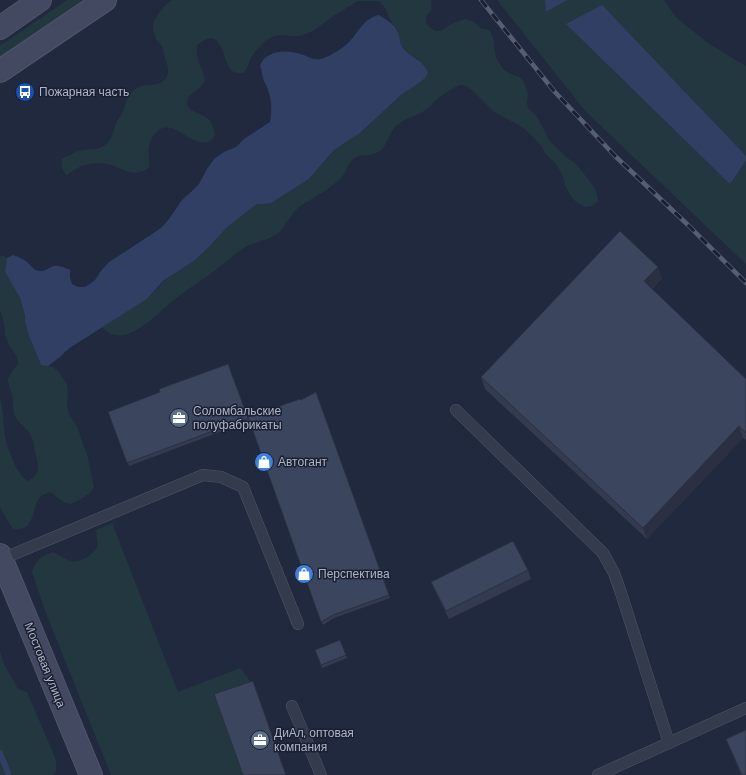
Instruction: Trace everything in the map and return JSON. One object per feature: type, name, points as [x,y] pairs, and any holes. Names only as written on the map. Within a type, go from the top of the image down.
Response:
[{"type":"main road","points":[[0,28],[40,0]]},
{"type":"main road","points":[[0,71],[105,0]]},
{"type":"main road","name":"Мостовая улица","points":[[1,557],[90,775]]},
{"type":"lane","points":[[456,410],[603,553],[614,573],[621,593],[669,743]]},
{"type":"lane","points":[[1,557],[203,475],[221,477],[243,487],[298,624]]},
{"type":"lane","points":[[292,706],[321,775]]},
{"type":"lane","points":[[598,775],[746,708]]},
{"type":"shaded area","points":[[67,0],[90,0],[0,62],[0,46]]},
{"type":"shaded area","points":[[172,0],[431,0],[432,9],[426,16],[426,21],[428,26],[432,29],[437,31],[442,30],[453,23],[465,19],[474,22],[482,29],[490,31],[494,41],[496,57],[503,69],[521,78],[524,82],[528,93],[527,104],[529,109],[536,115],[550,141],[566,157],[575,163],[589,180],[595,189],[598,201],[592,206],[585,207],[575,201],[565,186],[562,174],[556,164],[532,136],[522,127],[494,112],[472,90],[466,86],[460,85],[450,90],[421,113],[396,126],[380,151],[352,160],[341,178],[326,190],[299,207],[276,234],[244,248],[178,297],[139,329],[120,335],[111,334],[102,327],[147,299],[163,282],[194,261],[226,228],[257,204],[271,203],[309,179],[334,150],[360,133],[401,95],[419,83],[419,60],[402,46],[397,30],[385,8],[379,1],[358,1],[313,31],[300,36],[279,35],[272,37],[265,41],[255,52],[244,73],[238,73],[231,70],[219,43],[214,39],[207,39],[197,45],[197,55],[205,81],[188,97],[187,105],[191,110],[210,120],[215,135],[211,141],[199,142],[171,128],[160,129],[151,141],[149,150],[150,167],[144,170],[135,173],[104,163],[97,163],[81,167],[66,175],[61,164],[62,159],[78,151],[97,149],[105,145],[111,138],[117,121],[122,114],[128,97],[132,91],[139,87],[161,83],[167,76],[168,68],[162,46],[156,39],[153,25],[154,20],[160,11]]},
{"type":"shaded area","points":[[497,0],[664,0],[677,18],[708,43],[746,66],[746,264],[586,112]]},
{"type":"shaded area","points":[[0,256],[7,258],[5,272],[20,298],[29,336],[41,365],[53,367],[59,372],[67,384],[67,406],[69,414],[77,426],[87,454],[94,487],[90,493],[71,504],[65,503],[50,492],[42,495],[35,507],[30,523],[21,529],[13,529],[0,507],[0,398],[6,444],[16,467],[21,475],[28,481],[37,472],[38,466],[34,444],[31,437],[15,416],[13,397],[8,384],[8,379],[18,363],[17,357],[10,347],[5,335],[4,323],[0,310]]},
{"type":"shaded area","points":[[112,523],[178,692],[240,668],[255,687],[243,775],[111,775],[44,608],[32,572],[35,564],[40,559],[53,552],[70,561],[83,560],[98,546],[96,530]]},
{"type":"shaded area","points":[[0,651],[3,662],[18,689],[27,692],[56,760],[56,771],[53,775],[0,775]]},
{"type":"water","points":[[545,0],[567,0],[546,12]]},
{"type":"water","points":[[602,5],[746,156],[746,160],[730,184],[566,24]]},
{"type":"water","points":[[379,15],[394,26],[398,32],[403,48],[420,61],[426,68],[428,72],[425,78],[401,95],[360,133],[334,150],[309,179],[271,203],[257,204],[226,228],[194,261],[163,281],[147,299],[71,347],[48,366],[41,365],[29,336],[20,298],[5,272],[7,258],[13,255],[19,257],[38,271],[44,271],[54,266],[62,267],[70,270],[72,284],[78,287],[85,287],[90,284],[109,262],[161,228],[182,200],[199,184],[214,159],[224,152],[236,147],[244,139],[270,122],[270,98],[268,88],[263,80],[260,66],[265,58],[274,53],[287,52],[304,55],[314,59],[324,58],[350,41],[365,22]]},
{"type":"building","points":[[620,231],[658,267],[644,281],[746,379],[746,433],[739,426],[643,528],[481,377]]},
{"type":"building","name":"Соломбальские полуфабрикаты","points":[[228,364],[248,418],[127,463],[108,412],[160,392],[159,389]]},
{"type":"building","points":[[316,392],[389,595],[333,615],[321,622],[248,417],[300,399],[301,400]]},
{"type":"building","points":[[513,541],[528,570],[446,611],[431,582]]},
{"type":"building","points":[[340,640],[346,655],[321,665],[315,650]]},
{"type":"building","points":[[253,681],[286,775],[243,775],[214,694]]},
{"type":"building","points":[[746,730],[746,775],[742,775],[726,739]]},
{"type":"waterway","points":[[0,753],[8,773]]},
{"type":"railway","points":[[481,0],[554,91],[615,156],[688,225],[746,283]]},
{"type":"place","name":"Пожарная часть","points":[[25,92]]},
{"type":"place","name":"Соломбальские полуфабрикаты","points":[[179,418]]},
{"type":"place","name":"Автогант","points":[[264,462]]},
{"type":"place","name":"Перспектива","points":[[304,574]]},
{"type":"place","name":"ДиАл, оптовая компания","points":[[260,740]]}]
